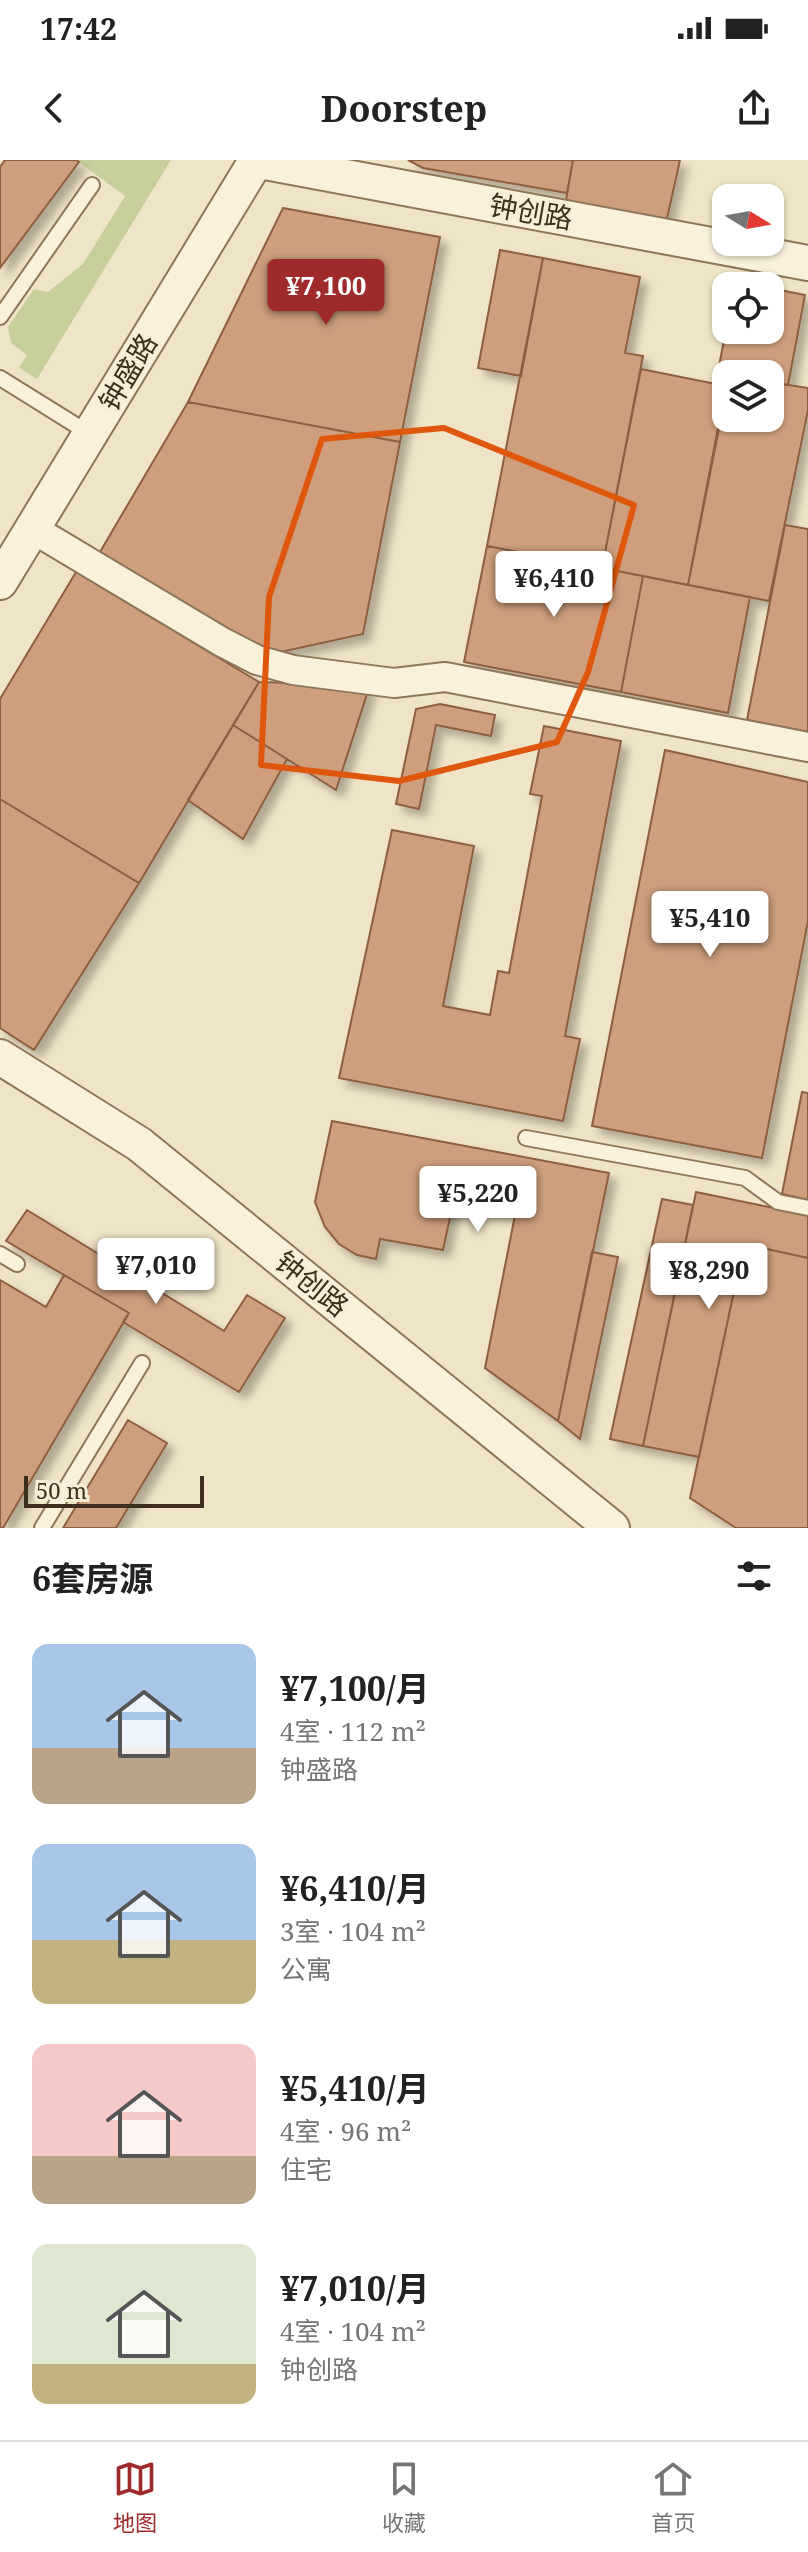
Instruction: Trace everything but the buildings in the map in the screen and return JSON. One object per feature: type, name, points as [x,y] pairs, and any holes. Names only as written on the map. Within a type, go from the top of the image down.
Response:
[{"type":"street","name":"钟创路","points":[[255,161],[322,166],[808,263]]},
{"type":"street","name":"钟盛路","points":[[0,582],[255,161]]},
{"type":"street","points":[[33,529],[257,660],[293,670],[394,683],[445,677],[808,747]]},
{"type":"street","name":"钟创路","points":[[0,1057],[139,1144],[612,1528]]},
{"type":"lane","points":[[0,317],[92,185]]},
{"type":"lane","points":[[0,378],[90,434]]},
{"type":"lane","points":[[526,1138],[745,1178],[778,1202],[808,1208]]},
{"type":"lane","points":[[0,1254],[17,1264]]},
{"type":"lane","points":[[42,1528],[142,1363]]},
{"type":"highlighted area","points":[[444,428],[634,505],[588,672],[557,742],[399,781],[261,765],[269,597],[322,439]]},
{"type":"green space","points":[[76,160],[171,160],[37,379],[19,368],[27,355],[11,343],[8,327],[34,289],[48,292],[83,264],[125,196]]}]
